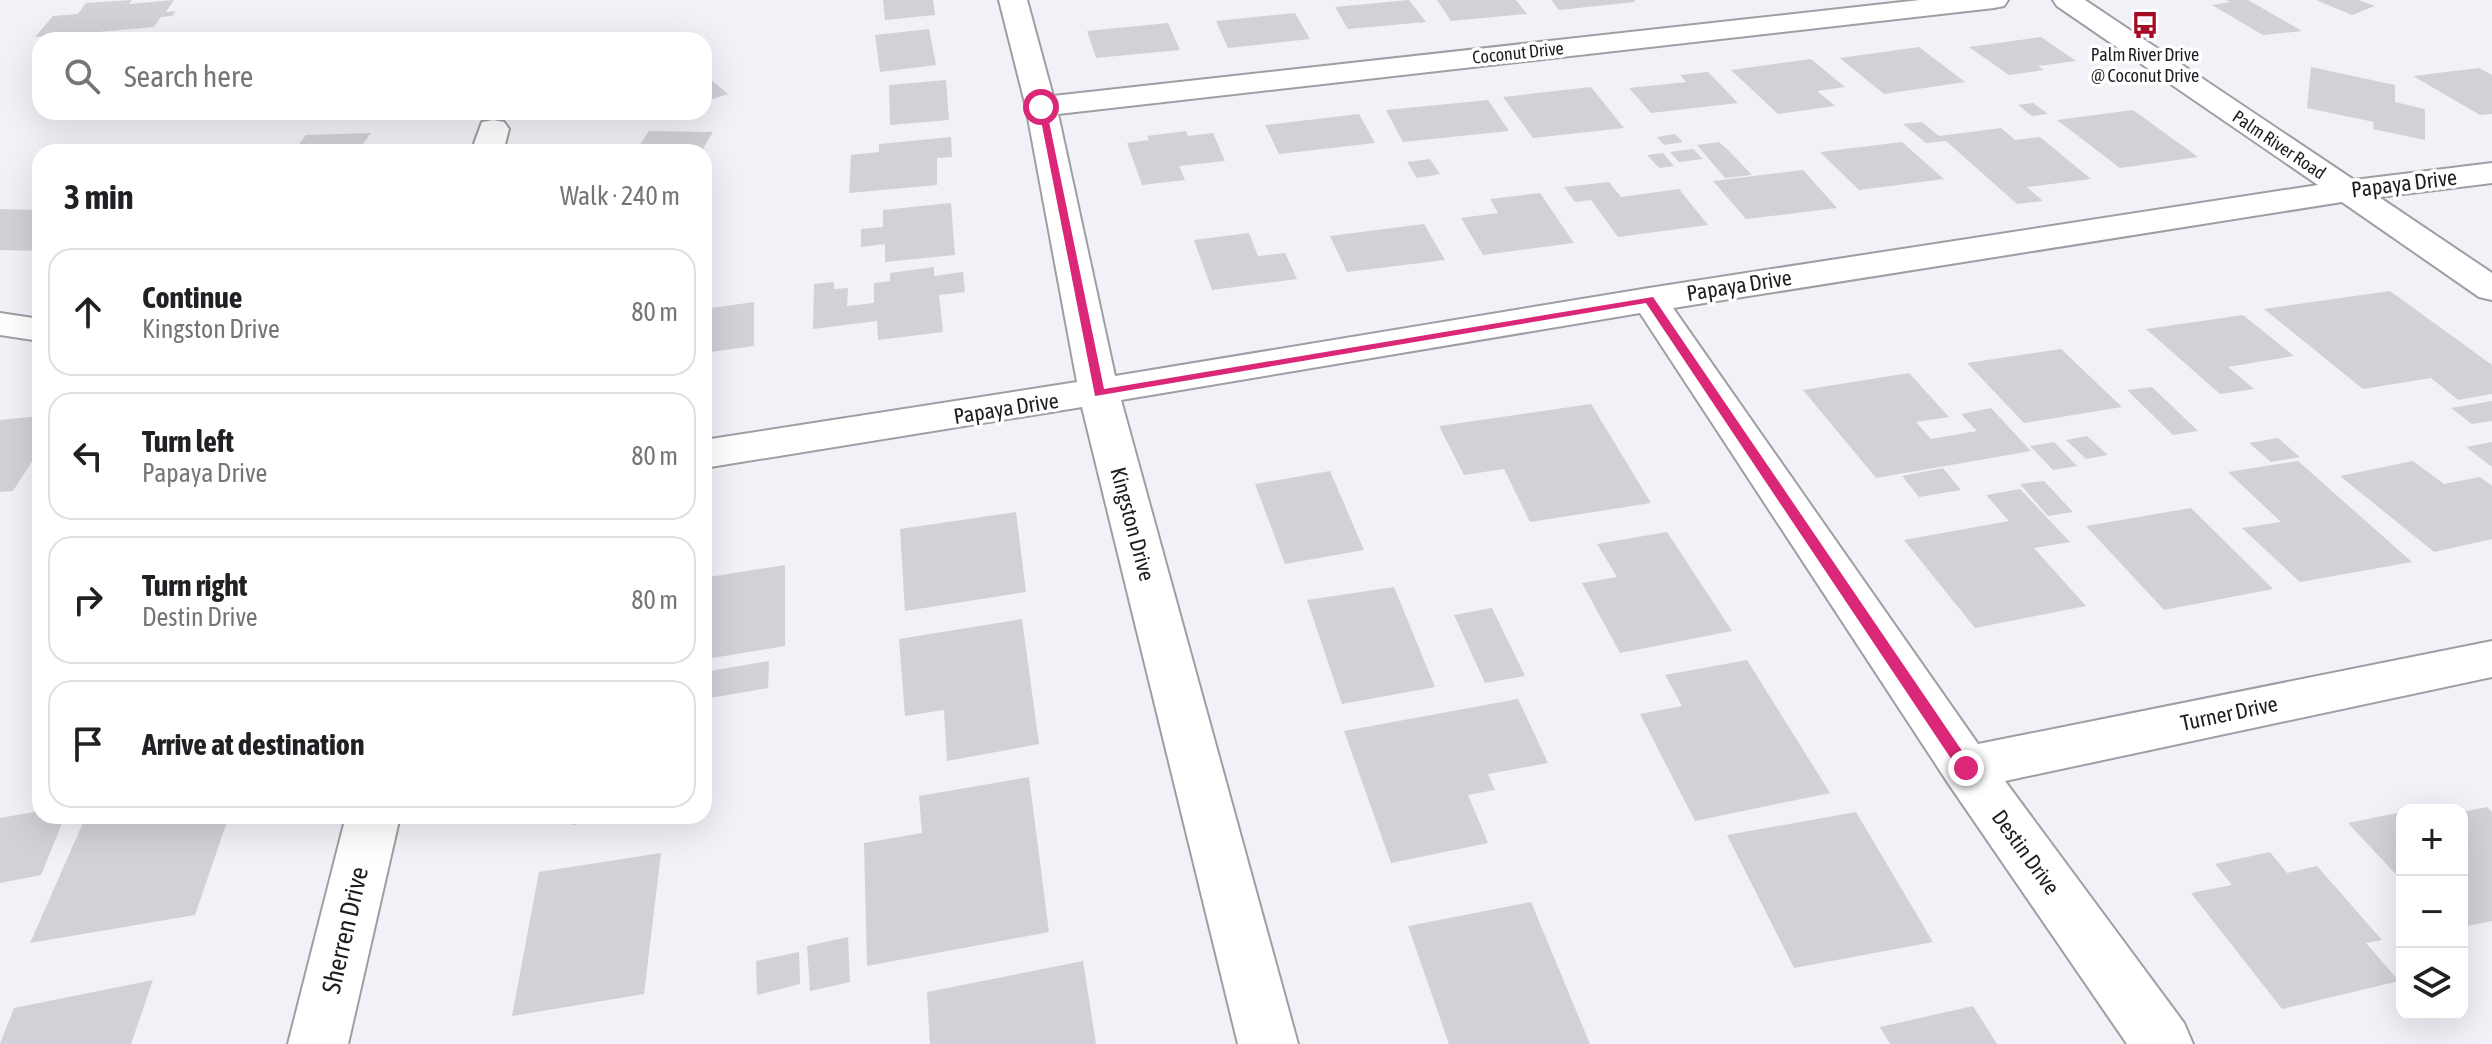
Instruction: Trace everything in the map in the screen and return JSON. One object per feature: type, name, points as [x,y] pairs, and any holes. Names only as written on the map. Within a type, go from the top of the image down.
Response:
[{"type":"street","name":"Kingston Drive","points":[[1013,0],[1041,107],[1099,394],[1268,1044]]},
{"type":"street","name":"Coconut Drive","points":[[1041,107],[1994,0]]},
{"type":"street","name":"Palm River Road","points":[[2067,0],[2492,289]]},
{"type":"street","name":"Papaya Drive","points":[[712,453],[1099,394],[1649,299],[2345,190],[2492,173]]},
{"type":"street","name":"Destin Drive","points":[[1649,299],[1966,768],[2163,1044]]},
{"type":"street","points":[[0,324],[32,329]]},
{"type":"street","name":"Turner Drive","points":[[1966,768],[2492,659]]},
{"type":"street","name":"Sherren Drive","points":[[318,1044],[371,824]]},
{"type":"building","points":[[132,0],[129,4],[174,0],[166,12],[176,11],[172,16],[161,17],[154,27],[98,32],[39,32],[53,16],[78,14],[86,3]]},
{"type":"building","points":[[883,0],[933,0],[935,15],[885,20]]},
{"type":"building","points":[[1409,0],[1426,22],[1348,29],[1335,7]]},
{"type":"building","points":[[1437,0],[1516,0],[1527,14],[1451,21]]},
{"type":"building","points":[[1551,0],[1635,0],[1635,2],[1559,10]]},
{"type":"building","points":[[2226,0],[2248,0],[2302,31],[2263,35],[2212,5],[2230,2]]},
{"type":"building","points":[[2316,0],[2359,0],[2375,6],[2352,15]]},
{"type":"building","points":[[1295,13],[1310,39],[1228,48],[1216,21]]},
{"type":"building","points":[[1168,23],[1180,50],[1096,58],[1087,31]]},
{"type":"building","points":[[929,29],[936,65],[880,72],[875,35]]},
{"type":"building","points":[[2041,37],[2076,61],[2038,66],[2044,70],[2009,75],[1969,47]]},
{"type":"building","points":[[1919,47],[1965,82],[1884,94],[1840,58]]},
{"type":"building","points":[[1811,59],[1845,87],[1817,91],[1835,106],[1778,114],[1731,70]]},
{"type":"building","points":[[2311,67],[2395,85],[2395,102],[2425,109],[2425,140],[2373,129],[2374,122],[2307,108]]},
{"type":"building","points":[[2479,68],[2492,75],[2492,114],[2480,115],[2413,76]]},
{"type":"building","points":[[1708,72],[1738,103],[1651,113],[1629,88],[1686,82],[1680,75]]},
{"type":"building","points":[[946,80],[949,120],[890,125],[889,85]]},
{"type":"building","points":[[712,81],[728,94],[712,99]]},
{"type":"building","points":[[1591,87],[1624,128],[1533,138],[1503,97]]},
{"type":"building","points":[[1488,100],[1509,131],[1403,142],[1386,110]]},
{"type":"building","points":[[2033,103],[2048,114],[2032,116],[2018,105]]},
{"type":"building","points":[[2133,110],[2198,157],[2120,168],[2057,120]]},
{"type":"building","points":[[1359,114],[1375,143],[1279,154],[1265,125]]},
{"type":"building","points":[[1922,122],[1939,136],[2001,128],[2015,140],[2040,137],[2091,179],[2027,187],[2043,201],[2017,204],[1946,141],[1926,143],[1903,124]]},
{"type":"building","points":[[649,131],[713,132],[706,144],[640,144]]},
{"type":"building","points":[[1186,131],[1188,136],[1213,133],[1225,161],[1179,166],[1185,180],[1142,185],[1127,143],[1149,140],[1147,136]]},
{"type":"building","points":[[371,133],[363,144],[299,144],[306,135]]},
{"type":"building","points":[[1675,134],[1683,142],[1664,145],[1657,137]]},
{"type":"building","points":[[951,137],[952,157],[937,158],[937,185],[849,193],[851,155],[879,152],[879,144]]},
{"type":"building","points":[[1719,142],[1752,175],[1725,178],[1697,145]]},
{"type":"building","points":[[1902,142],[1944,179],[1859,190],[1820,152]]},
{"type":"building","points":[[1693,149],[1703,159],[1679,162],[1670,152]]},
{"type":"building","points":[[1663,153],[1674,166],[1659,168],[1647,155]]},
{"type":"building","points":[[1430,159],[1440,174],[1417,178],[1407,162]]},
{"type":"building","points":[[1803,170],[1837,208],[1746,219],[1713,181]]},
{"type":"building","points":[[1609,182],[1621,197],[1679,189],[1708,225],[1618,237],[1591,200],[1575,202],[1564,187]]},
{"type":"building","points":[[1540,193],[1574,243],[1483,255],[1461,218],[1498,213],[1490,199]]},
{"type":"building","points":[[951,203],[955,255],[885,262],[885,244],[861,247],[861,229],[883,227],[883,210]]},
{"type":"building","points":[[0,209],[32,210],[32,251],[0,250]]},
{"type":"building","points":[[1424,224],[1445,260],[1347,272],[1330,236]]},
{"type":"building","points":[[1249,233],[1258,256],[1285,253],[1297,279],[1212,290],[1194,240]]},
{"type":"building","points":[[934,267],[934,276],[963,272],[965,292],[939,295],[943,332],[878,340],[877,321],[813,329],[814,284],[834,282],[834,289],[848,288],[847,306],[874,303],[874,283],[890,281],[890,273]]},
{"type":"building","points":[[2390,291],[2492,365],[2492,394],[2458,400],[2431,378],[2363,389],[2264,309]]},
{"type":"building","points":[[754,302],[754,346],[712,352],[712,308]]},
{"type":"building","points":[[2243,315],[2294,356],[2228,367],[2254,389],[2220,394],[2146,329]]},
{"type":"building","points":[[2061,349],[2122,407],[2024,423],[1967,363]]},
{"type":"building","points":[[1909,373],[1949,417],[1916,422],[1931,439],[1977,431],[1961,414],[1991,408],[2031,451],[1876,478],[1803,390]]},
{"type":"building","points":[[2152,387],[2198,431],[2173,435],[2127,390]]},
{"type":"building","points":[[2492,401],[2492,421],[2472,424],[2451,408]]},
{"type":"building","points":[[1591,404],[1651,503],[1530,522],[1504,469],[1464,475],[1439,426]]},
{"type":"building","points":[[32,417],[32,461],[13,491],[0,492],[0,420]]},
{"type":"building","points":[[2087,436],[2108,455],[2086,459],[2066,440]]},
{"type":"building","points":[[2278,438],[2300,457],[2271,462],[2249,443]]},
{"type":"building","points":[[2054,442],[2077,466],[2053,470],[2030,446]]},
{"type":"building","points":[[2492,442],[2492,467],[2466,447]]},
{"type":"building","points":[[2298,461],[2412,562],[2300,582],[2242,528],[2281,522],[2228,472]]},
{"type":"building","points":[[2413,461],[2444,484],[2480,477],[2492,486],[2492,539],[2434,552],[2340,476]]},
{"type":"building","points":[[1943,468],[1961,490],[1919,497],[1902,476]]},
{"type":"building","points":[[1330,471],[1364,550],[1285,564],[1255,484]]},
{"type":"building","points":[[2044,481],[2073,512],[2048,516],[2020,484]]},
{"type":"building","points":[[2020,489],[2070,542],[2034,548],[2086,606],[1975,628],[1904,540],[2009,521],[1986,495]]},
{"type":"building","points":[[2191,508],[2273,589],[2164,610],[2086,526]]},
{"type":"building","points":[[1016,512],[1026,592],[905,611],[900,529]]},
{"type":"building","points":[[1667,532],[1732,631],[1620,653],[1582,583],[1617,577],[1597,544]]},
{"type":"building","points":[[785,565],[785,646],[712,658],[712,577]]},
{"type":"building","points":[[1394,587],[1435,687],[1342,704],[1307,600]]},
{"type":"building","points":[[1492,608],[1525,676],[1485,683],[1454,615]]},
{"type":"building","points":[[1022,619],[1039,744],[947,761],[944,710],[905,716],[899,639]]},
{"type":"building","points":[[1747,660],[1830,793],[1695,821],[1640,714],[1682,706],[1665,675]]},
{"type":"building","points":[[769,661],[768,688],[712,698],[712,671]]},
{"type":"building","points":[[1518,699],[1548,763],[1488,774],[1495,790],[1468,795],[1488,843],[1391,863],[1344,731]]},
{"type":"building","points":[[1029,777],[1049,932],[867,966],[864,843],[922,833],[919,796]]},
{"type":"building","points":[[2487,807],[2492,812],[2492,921],[2468,926],[2468,876],[2468,811]]},
{"type":"building","points":[[32,812],[32,824],[62,824],[41,875],[0,883],[0,818]]},
{"type":"building","points":[[1856,812],[1933,942],[1794,968],[1727,835]]},
{"type":"building","points":[[2396,813],[2396,875],[2348,823]]},
{"type":"building","points":[[82,824],[226,824],[195,915],[30,943]]},
{"type":"building","points":[[2270,852],[2287,873],[2317,866],[2382,940],[2366,943],[2396,978],[2396,982],[2282,1009],[2191,893],[2232,885],[2215,864]]},
{"type":"building","points":[[661,853],[644,994],[512,1016],[539,872]]},
{"type":"building","points":[[1531,902],[1590,1044],[1449,1044],[1408,926]]},
{"type":"building","points":[[848,937],[850,982],[810,991],[807,946]]},
{"type":"building","points":[[799,952],[800,984],[757,995],[756,961]]},
{"type":"building","points":[[1083,961],[1096,1044],[930,1044],[927,992]]},
{"type":"building","points":[[153,980],[131,1044],[0,1044],[14,1008]]},
{"type":"building","points":[[1973,1006],[1997,1044],[1890,1044],[1880,1027]]},
{"type":"place","name":"Palm River Drive @ Coconut Drive","points":[[2145,25]]},
{"type":"route","points":[[1041,107],[1099,394],[1649,299],[1966,768]]}]
